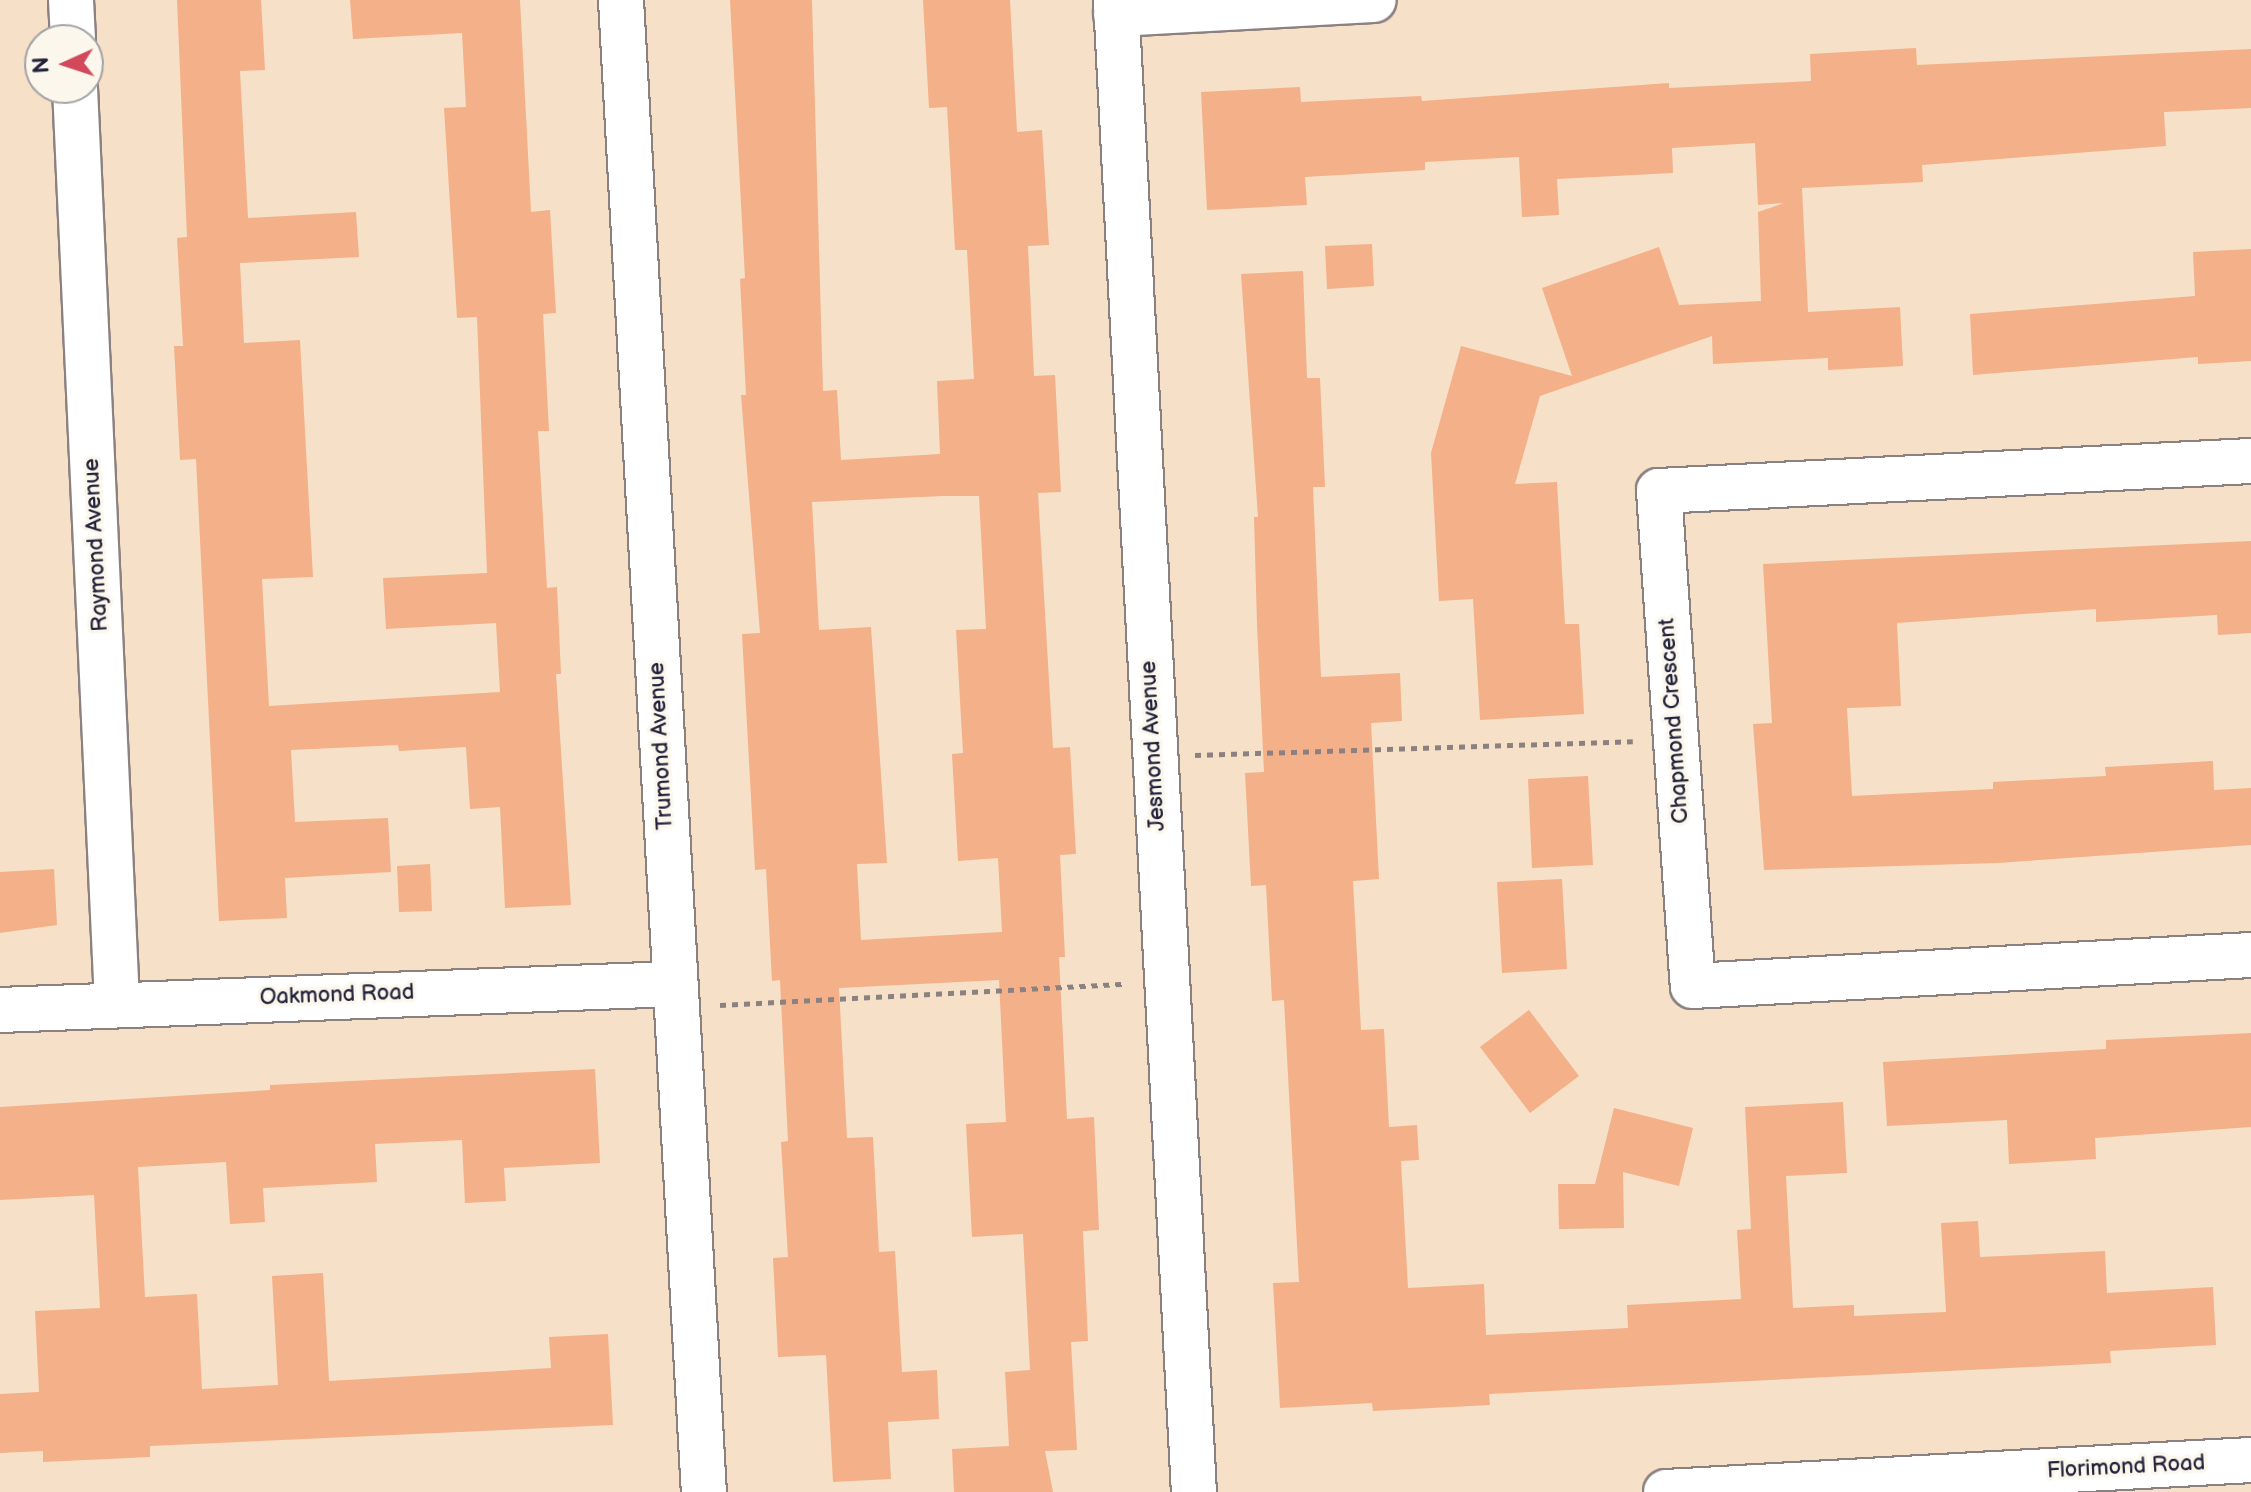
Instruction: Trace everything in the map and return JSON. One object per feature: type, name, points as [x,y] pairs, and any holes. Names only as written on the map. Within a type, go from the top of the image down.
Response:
[{"type":"street","points":[[71,0],[72,24]]},
{"type":"street","name":"Trumond Avenue","points":[[621,0],[704,1492]]},
{"type":"street","points":[[1116,7],[1374,0]]},
{"type":"street","name":"Jesmond Avenue","points":[[1116,7],[1194,1492]]},
{"type":"street","name":"Raymond Avenue","points":[[76,104],[117,1003]]},
{"type":"street","name":"Chapmond Crescent","points":[[2251,461],[1659,491],[1693,986],[2251,955]]},
{"type":"street","name":"Oakmond Road","points":[[0,1010],[117,1003],[674,995]]},
{"type":"street","name":"Florimond Road","points":[[1666,1492],[1940,1485],[2251,1460]]},
{"type":"path","points":[[1154,756],[1674,739]]},
{"type":"path","points":[[674,995],[1165,982]]},
{"type":"building","points":[[177,0],[261,0],[265,70],[240,71],[248,218],[356,212],[359,257],[240,263],[244,343],[300,340],[313,577],[262,579],[269,706],[500,692],[496,623],[386,629],[383,578],[487,573],[477,317],[457,318],[444,108],[466,107],[462,33],[353,39],[350,0],[520,0],[531,212],[550,210],[556,313],[543,314],[549,431],[538,431],[547,588],[557,587],[561,674],[556,674],[571,905],[505,908],[500,807],[470,809],[466,747],[399,751],[398,745],[291,750],[295,822],[388,818],[391,872],[285,878],[287,918],[219,921],[196,459],[180,460],[174,346],[183,346],[177,238],[187,237]]},
{"type":"building","points":[[730,0],[812,0],[823,391],[837,390],[841,460],[940,454],[937,381],[974,379],[967,250],[955,250],[947,107],[929,108],[923,0],[1010,0],[1017,132],[1042,130],[1049,245],[1028,246],[1034,376],[1055,375],[1061,492],[1038,493],[1053,748],[1070,747],[1076,854],[1060,855],[1065,957],[1059,957],[1067,1119],[1094,1117],[1099,1230],[1083,1231],[1088,1341],[1071,1342],[1077,1450],[1045,1451],[1053,1492],[954,1492],[952,1449],[1009,1446],[1005,1372],[1030,1370],[1023,1234],[972,1237],[966,1124],[1006,1122],[999,980],[839,988],[847,1138],[873,1137],[879,1252],[895,1251],[902,1372],[937,1370],[939,1419],[888,1422],[891,1479],[833,1482],[826,1355],[778,1357],[773,1258],[788,1257],[781,1142],[788,1141],[780,980],[772,981],[766,869],[755,870],[742,634],[760,633],[741,395],[746,395],[740,279],[745,278]],"holes":[[[979,496],[986,629],[956,630],[963,753],[952,754],[958,861],[998,858],[1002,932],[861,940],[857,864],[887,863],[871,627],[819,630],[812,502]]]},
{"type":"building","points":[[1916,48],[1917,65],[2251,49],[2251,108],[2164,112],[2166,146],[1922,165],[1923,182],[1802,188],[1808,312],[1900,307],[1903,366],[1828,370],[1828,358],[1713,364],[1712,336],[1540,396],[1515,484],[1557,482],[1565,624],[1579,624],[1584,714],[1480,720],[1473,599],[1439,601],[1431,453],[1461,346],[1572,376],[1542,288],[1659,247],[1679,305],[1761,301],[1758,212],[1784,203],[1758,205],[1755,143],[1672,148],[1673,173],[1557,179],[1559,215],[1522,217],[1519,157],[1425,162],[1425,170],[1305,177],[1307,205],[1207,210],[1201,92],[1300,87],[1301,102],[1421,96],[1422,101],[1669,83],[1669,88],[1811,81],[1810,54]]},
{"type":"building","points":[[1372,244],[1374,286],[1327,289],[1325,246]]},
{"type":"building","points":[[2251,249],[2251,361],[2198,364],[2198,357],[1973,375],[1970,314],[2195,296],[2193,252]]},
{"type":"building","points":[[1303,271],[1307,378],[1320,378],[1325,487],[1313,487],[1321,677],[1400,673],[1402,721],[1371,723],[1379,879],[1353,881],[1361,1030],[1384,1029],[1389,1127],[1417,1125],[1419,1160],[1401,1161],[1408,1288],[1484,1284],[1486,1335],[1628,1328],[1627,1305],[1741,1299],[1737,1230],[1751,1229],[1745,1107],[1843,1102],[1847,1173],[1786,1176],[1793,1308],[1854,1305],[1854,1316],[1946,1312],[1941,1223],[1978,1221],[1980,1257],[2105,1251],[2107,1293],[2213,1287],[2216,1345],[2110,1351],[2111,1363],[1489,1394],[1490,1405],[1373,1411],[1372,1403],[1280,1408],[1273,1283],[1299,1282],[1284,1000],[1272,1001],[1266,885],[1251,886],[1245,773],[1264,772],[1254,517],[1258,517],[1241,274]]},
{"type":"building","points":[[2251,541],[2251,633],[2218,635],[2217,615],[2096,622],[2096,609],[1897,623],[1901,706],[1847,708],[1852,796],[1993,789],[1993,782],[2106,776],[2105,767],[2213,761],[2214,790],[2251,788],[2251,845],[1997,863],[1764,870],[1753,724],[1772,723],[1763,564]]},
{"type":"building","points":[[1588,776],[1593,865],[1532,868],[1528,779]]},
{"type":"building","points":[[430,864],[432,911],[399,912],[397,866]]},
{"type":"building","points":[[54,869],[57,925],[0,933],[0,872]]},
{"type":"building","points":[[1562,879],[1567,969],[1502,973],[1497,882]]},
{"type":"building","points":[[1529,1010],[1579,1076],[1530,1113],[1480,1047]]},
{"type":"building","points":[[2251,1033],[2251,1127],[2095,1138],[2096,1159],[2009,1164],[2007,1120],[1887,1126],[1883,1062],[2106,1049],[2106,1040]]},
{"type":"building","points":[[595,1069],[600,1163],[504,1168],[506,1201],[465,1203],[462,1140],[375,1144],[377,1182],[263,1188],[265,1222],[230,1224],[226,1162],[138,1167],[145,1297],[197,1294],[202,1389],[278,1385],[272,1276],[323,1273],[329,1381],[551,1368],[549,1337],[608,1334],[613,1425],[150,1446],[150,1457],[43,1462],[43,1451],[0,1453],[0,1394],[39,1392],[35,1311],[100,1308],[94,1195],[0,1200],[0,1107],[270,1090],[270,1085]]},
{"type":"building","points":[[1614,1108],[1693,1128],[1679,1186],[1623,1172],[1624,1228],[1559,1229],[1558,1184],[1595,1184]]}]
